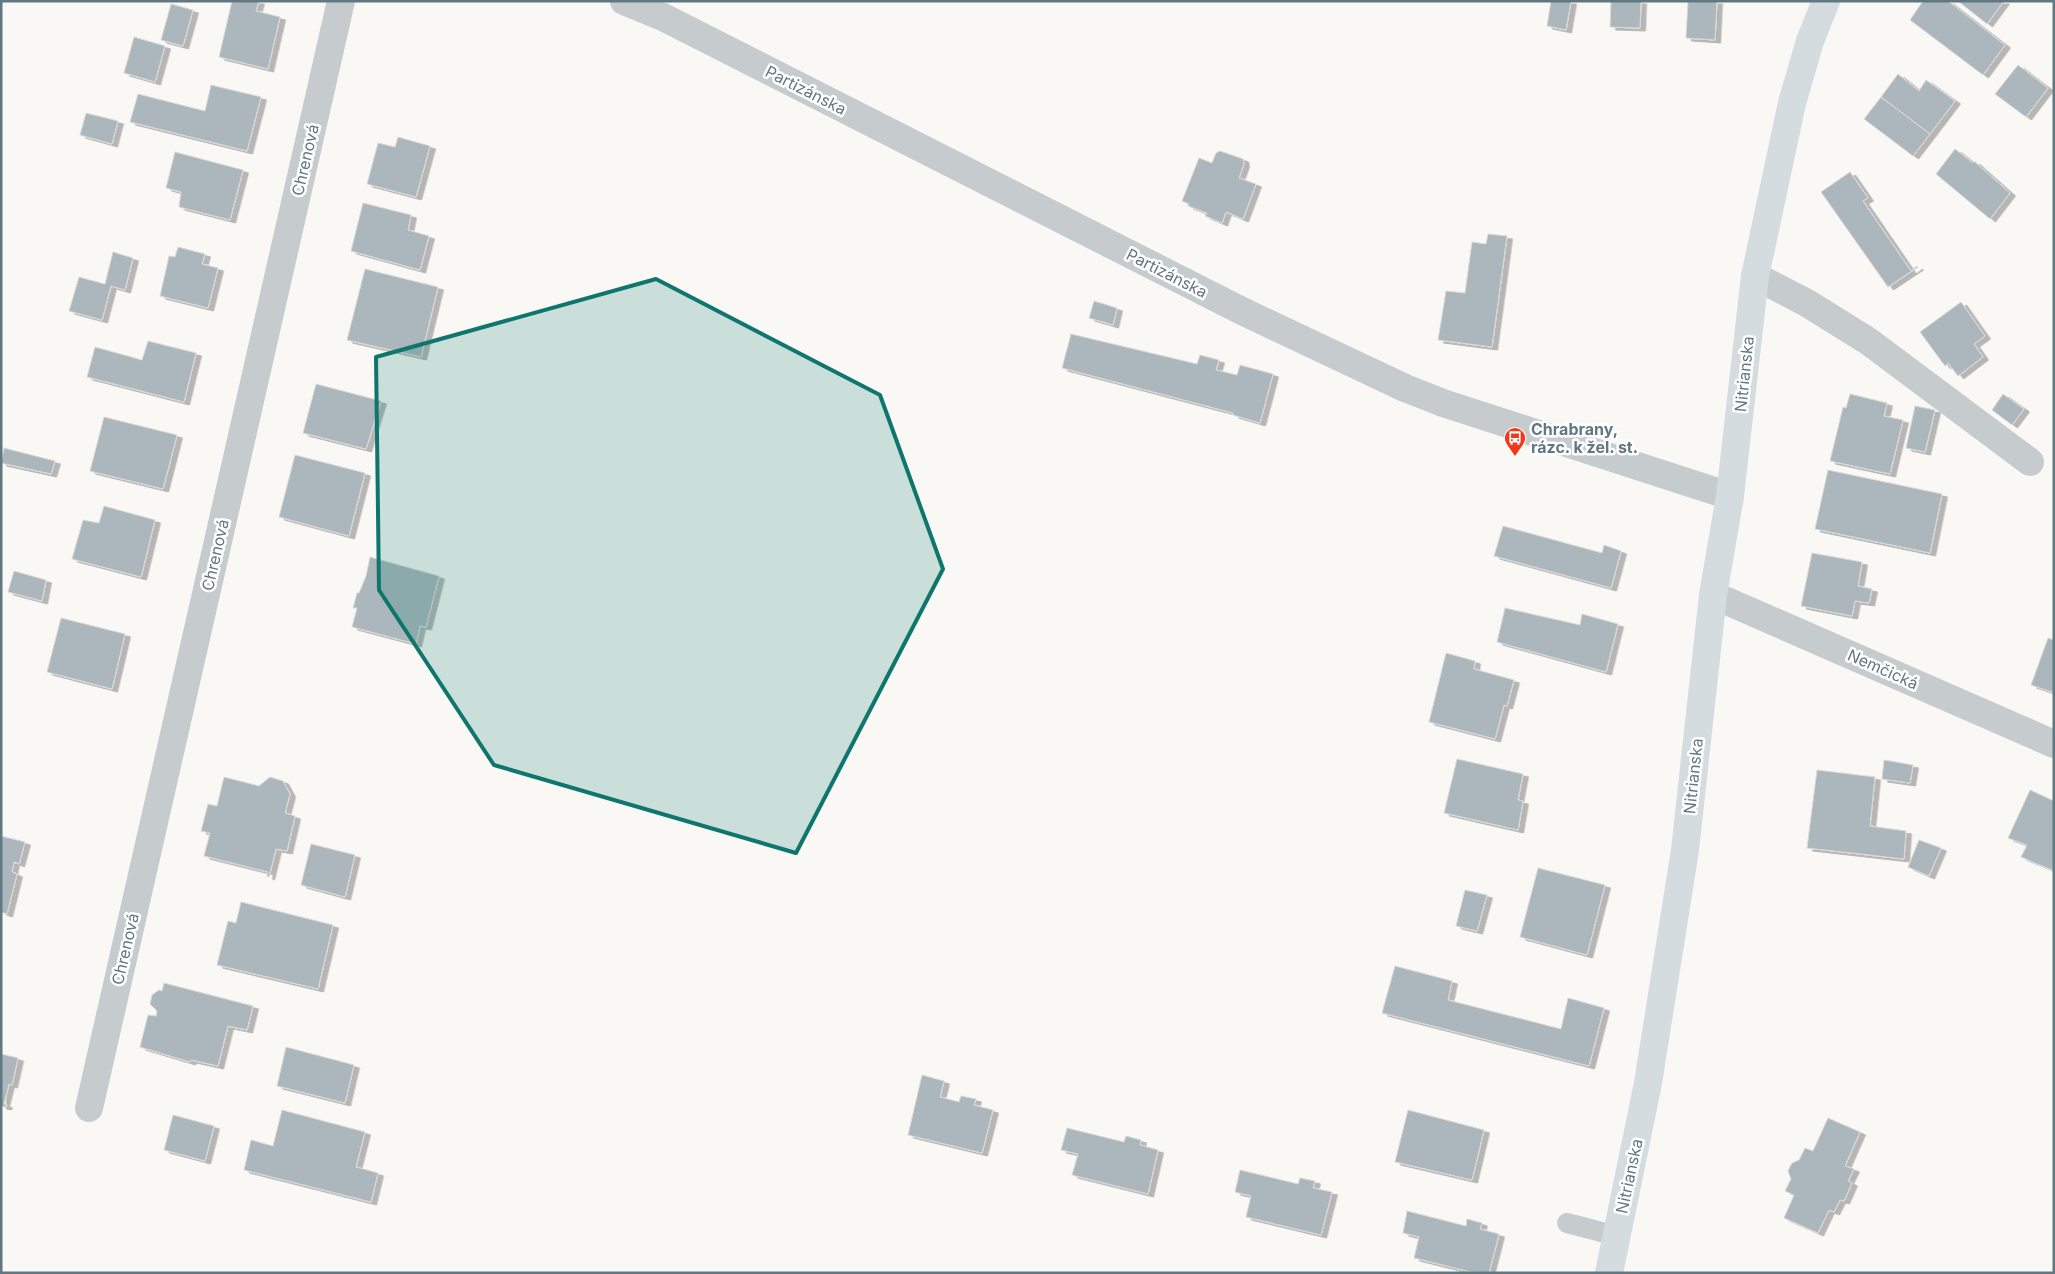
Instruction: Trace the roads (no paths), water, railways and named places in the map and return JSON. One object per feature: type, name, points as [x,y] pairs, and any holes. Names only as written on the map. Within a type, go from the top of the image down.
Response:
[{"type":"main road","name":"Nitrianska","points":[[1609,1273],[1648,1083],[1685,850],[1713,595],[1730,496],[1754,276],[1792,102],[1810,41],[1826,1]]},
{"type":"street","name":"Chrenová","points":[[89,1108],[342,1]]},
{"type":"street","name":"Partizánska","points":[[624,1],[672,21],[1242,311],[1405,388],[1452,406],[1730,496]]},
{"type":"street","points":[[1754,276],[1807,303],[1868,341],[2030,462]]},
{"type":"street","name":"Nemčická","points":[[1713,595],[2054,744]]},
{"type":"lane","points":[[1567,1223],[1617,1236]]},
{"type":"place","name":"Chrabrany, rázc. k žel. st.","points":[[1515,457]]}]
